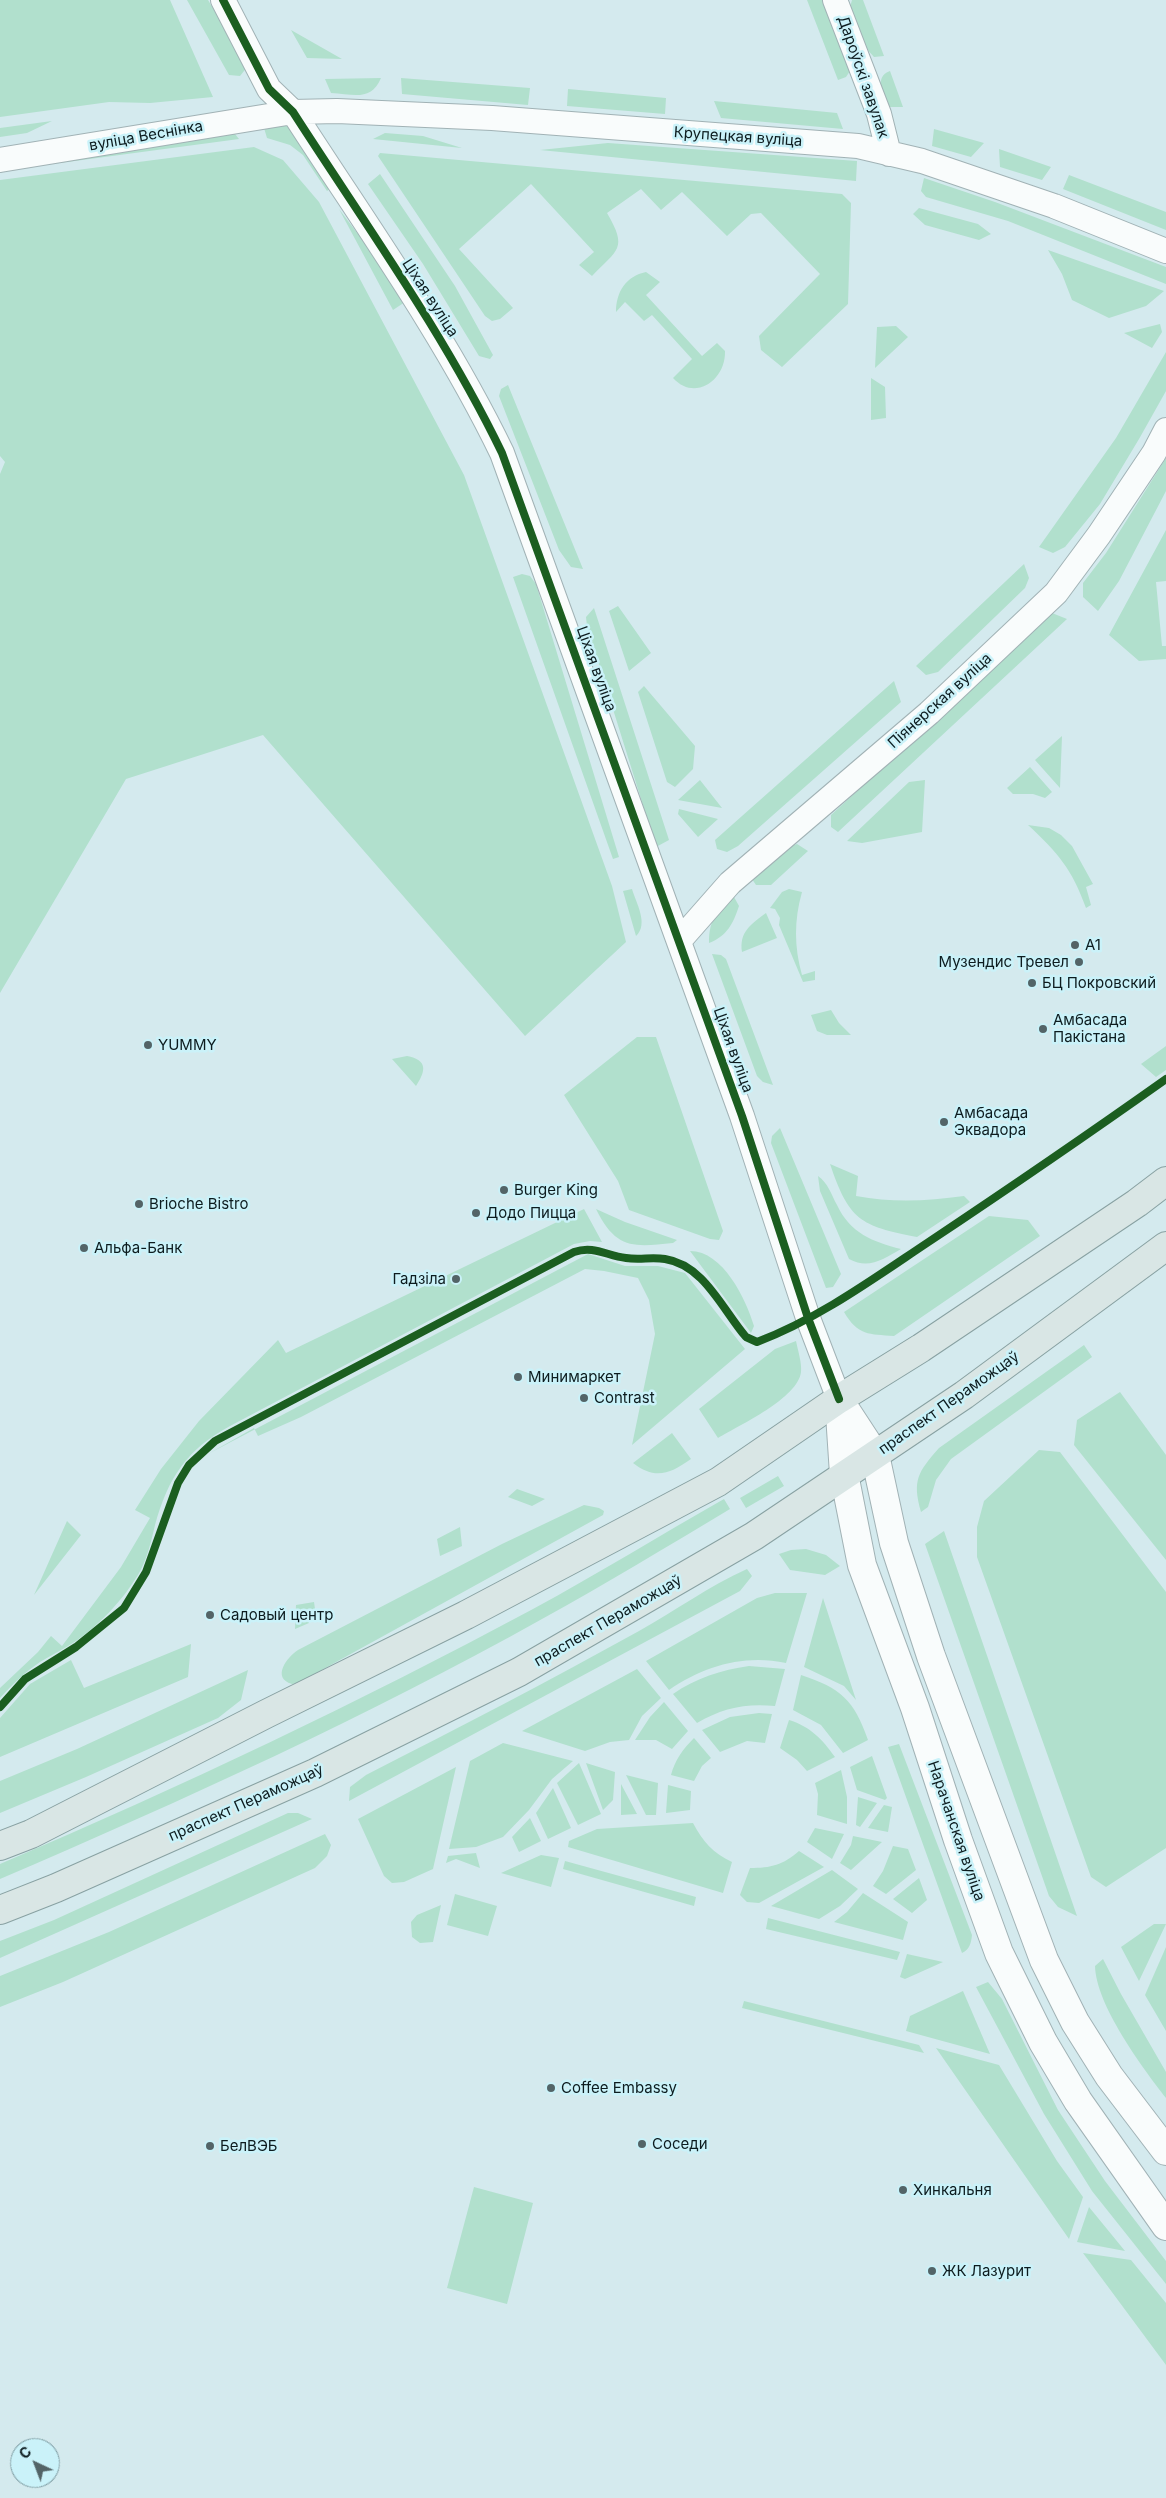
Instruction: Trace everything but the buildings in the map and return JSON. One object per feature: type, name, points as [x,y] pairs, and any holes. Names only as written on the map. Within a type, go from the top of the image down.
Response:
[{"type":"main road","points":[[0,1846],[31,1834],[266,1714],[458,1620],[718,1482],[838,1399],[921,1348],[1137,1203],[1166,1181]]},
{"type":"main road","name":"праспект Пераможцаў","points":[[0,1910],[56,1888],[315,1773],[519,1672],[723,1555],[875,1455],[964,1395],[1166,1246]]},
{"type":"main road","points":[[838,1399],[875,1455],[894,1543],[931,1656],[1044,1960],[1075,2022],[1109,2076],[1166,2151]]},
{"type":"main road","name":"Нарачанская вуліца","points":[[838,1399],[844,1474],[862,1565],[915,1708],[999,1953],[1043,2042],[1078,2101],[1166,2226]]},
{"type":"street","name":"Ціхая вуліца","points":[[223,0],[269,89],[293,112],[419,304],[476,398],[502,453],[742,1116],[808,1318],[838,1399]]},
{"type":"street","name":"Дароўскі завулак","points":[[835,0],[879,114],[889,154]]},
{"type":"street","name":"Крупецкая вуліца","points":[[293,112],[337,110],[492,118],[858,146],[922,161],[1054,206],[1166,251]]},
{"type":"street","name":"вуліца Веснінка","points":[[0,160],[293,112]]},
{"type":"street","name":"Піянерская вуліца","points":[[679,941],[730,883],[928,713],[1056,593],[1099,536],[1154,453],[1166,430]]},
{"type":"green space","points":[[0,0],[170,0],[213,97],[150,103],[109,102],[0,117]]},
{"type":"green space","points":[[187,0],[208,0],[248,66],[240,76],[229,75]]},
{"type":"green space","points":[[807,0],[825,0],[850,71],[846,77],[838,80]]},
{"type":"green space","points":[[852,0],[863,0],[884,56],[874,57],[865,47],[850,7]]},
{"type":"green space","points":[[291,30],[342,59],[307,58]]},
{"type":"green space","points":[[890,71],[903,107],[889,107],[881,87],[882,77]]},
{"type":"green space","points":[[381,78],[372,91],[361,95],[331,93],[325,79]]},
{"type":"green space","points":[[401,78],[530,88],[528,105],[402,94]]},
{"type":"green space","points":[[568,89],[666,98],[665,114],[567,106]]},
{"type":"green space","points":[[714,101],[837,113],[843,129],[721,118]]},
{"type":"green space","points":[[52,121],[27,133],[0,137],[0,128]]},
{"type":"green space","points":[[286,125],[293,131],[331,188],[327,191],[303,155],[290,145],[267,138],[264,128]]},
{"type":"green space","points":[[934,129],[984,143],[971,157],[932,146]]},
{"type":"green space","points":[[385,133],[423,136],[462,148],[373,139]]},
{"type":"green space","points":[[235,134],[239,139],[0,171],[63,153]]},
{"type":"green space","points":[[608,143],[857,161],[856,181],[540,150]]},
{"type":"green space","points":[[254,147],[283,160],[319,202],[464,475],[612,886],[626,942],[525,1036],[263,735],[126,779],[0,993],[0,474],[5,462],[0,456],[0,180]]},
{"type":"green space","points":[[999,149],[1051,167],[1042,180],[1000,167]]},
{"type":"green space","points":[[380,153],[842,194],[851,203],[848,304],[782,367],[761,350],[759,336],[820,274],[761,213],[751,214],[727,236],[682,192],[661,210],[641,189],[607,213],[617,234],[617,248],[614,254],[592,276],[579,265],[594,252],[531,184],[459,249],[513,308],[500,319],[492,321],[485,316],[378,156]]},
{"type":"green space","points":[[380,174],[455,286],[493,355],[490,359],[479,356],[423,264],[368,184]]},
{"type":"green space","points":[[1069,175],[1166,212],[1166,230],[1063,189]]},
{"type":"green space","points":[[924,178],[995,202],[1166,267],[1166,284],[1008,221],[926,197],[921,191]]},
{"type":"green space","points":[[919,208],[978,224],[991,234],[979,240],[925,225],[913,214]]},
{"type":"green space","points":[[339,209],[408,300],[393,310]]},
{"type":"green space","points":[[1048,250],[1164,291],[1146,306],[1109,318],[1072,300],[1062,274]]},
{"type":"green space","points":[[646,272],[660,282],[646,295],[702,356],[717,343],[725,351],[720,371],[715,379],[708,384],[699,388],[691,388],[682,385],[673,378],[692,359],[652,315],[644,321],[625,302],[616,312],[618,298],[624,286],[633,277]]},
{"type":"green space","points":[[1160,324],[1162,332],[1152,348],[1124,333]]},
{"type":"green space","points":[[896,326],[908,337],[875,368],[877,327]]},
{"type":"green space","points":[[1166,352],[1166,391],[1100,504],[1065,547],[1053,553],[1039,547],[1116,438]]},
{"type":"green space","points":[[871,378],[885,387],[886,418],[871,420]]},
{"type":"green space","points":[[508,385],[583,569],[571,567],[559,550],[499,396],[501,389]]},
{"type":"green space","points":[[1166,458],[1166,491],[1119,581],[1098,611],[1083,597],[1083,583],[1106,553]]},
{"type":"green space","points":[[1166,530],[1166,581],[1156,582],[1162,646],[1166,646],[1166,659],[1139,661],[1109,635]]},
{"type":"green space","points":[[1024,564],[1029,578],[1025,588],[938,672],[926,675],[916,666]]},
{"type":"green space","points":[[522,574],[530,576],[536,584],[619,857],[613,859],[513,577]]},
{"type":"green space","points":[[618,606],[651,653],[629,671],[609,611]]},
{"type":"green space","points":[[594,608],[669,840],[656,847],[587,626],[586,617]]},
{"type":"green space","points":[[1052,613],[1067,619],[838,832],[831,827],[831,815]]},
{"type":"green space","points":[[894,681],[901,702],[738,846],[727,852],[717,849],[715,840]]},
{"type":"green space","points":[[644,686],[695,746],[693,769],[675,787],[667,782],[638,692]]},
{"type":"green space","points":[[1062,736],[1060,788],[1035,760]]},
{"type":"green space","points":[[1030,767],[1052,792],[1045,798],[1033,794],[1013,794],[1007,788]]},
{"type":"green space","points":[[700,780],[722,808],[678,800]]},
{"type":"green space","points":[[925,780],[922,832],[862,843],[847,841],[909,782]]},
{"type":"green space","points":[[679,809],[718,819],[698,837],[678,814]]},
{"type":"green space","points":[[1028,825],[1049,828],[1061,835],[1072,846],[1093,884],[1086,887],[1091,905],[1086,908],[1081,894],[1063,862]]},
{"type":"green space","points":[[797,844],[808,851],[771,885],[756,885],[752,879],[788,847]]},
{"type":"green space","points":[[632,889],[642,920],[640,931],[636,936],[623,891]]},
{"type":"green space","points":[[789,889],[802,892],[796,923],[798,954],[802,975],[815,971],[815,980],[803,982],[779,925],[780,918],[775,909],[770,908],[782,892]]},
{"type":"green space","points":[[734,897],[739,906],[732,924],[725,933],[709,943],[712,922],[723,907]]},
{"type":"green space","points":[[766,913],[777,938],[742,952],[742,939],[747,929]]},
{"type":"green space","points":[[712,954],[721,955],[726,959],[773,1085],[763,1082],[757,1076]]},
{"type":"green space","points":[[831,1010],[839,1023],[851,1035],[827,1035],[817,1031],[811,1015]]},
{"type":"green space","points":[[637,1037],[656,1037],[723,1231],[719,1240],[710,1239],[629,1210],[618,1181],[564,1095]]},
{"type":"green space","points":[[1166,1046],[1166,1070],[1156,1077],[1141,1064]]},
{"type":"green space","points":[[407,1056],[422,1063],[422,1076],[416,1086],[392,1059]]},
{"type":"green space","points":[[780,1128],[841,1274],[833,1287],[826,1288],[771,1143],[772,1136]]},
{"type":"green space","points":[[830,1164],[858,1176],[856,1196],[883,1200],[910,1200],[964,1196],[970,1202],[917,1237],[882,1229],[869,1224],[851,1209],[837,1183]]},
{"type":"green space","points":[[818,1176],[827,1185],[842,1215],[849,1223],[863,1235],[901,1249],[876,1262],[863,1263],[849,1259],[820,1191]]},
{"type":"green space","points":[[584,1209],[602,1242],[590,1241],[574,1244],[230,1426],[202,1445],[181,1466],[173,1479],[160,1508],[144,1563],[125,1594],[94,1627],[76,1641],[34,1666],[0,1698],[0,1688],[38,1652],[51,1636],[62,1646],[121,1567],[150,1518],[135,1510],[161,1469],[199,1421],[278,1340],[286,1353]]},
{"type":"green space","points":[[596,1209],[625,1222],[677,1240],[673,1243],[647,1245],[627,1243],[611,1232]]},
{"type":"green space","points":[[989,1216],[1028,1220],[1040,1236],[894,1336],[871,1334],[859,1330],[849,1320],[844,1312]]},
{"type":"green space","points":[[690,1251],[702,1253],[713,1259],[731,1278],[739,1290],[754,1326],[751,1333]]},
{"type":"green space","points":[[588,1254],[625,1266],[658,1266],[685,1273],[745,1349],[632,1445],[655,1334],[649,1300],[638,1278],[585,1269],[301,1417],[258,1436],[255,1429]]},
{"type":"green space","points":[[796,1341],[801,1372],[797,1382],[790,1391],[767,1410],[718,1438],[699,1409],[775,1349]]},
{"type":"green space","points":[[1084,1345],[1092,1357],[951,1459],[936,1480],[928,1507],[921,1512],[917,1484],[922,1470],[939,1448]]},
{"type":"green space","points":[[1120,1392],[1166,1455],[1166,1560],[1074,1445],[1077,1420]]},
{"type":"green space","points":[[254,1428],[255,1429],[208,1454]]},
{"type":"green space","points":[[672,1433],[691,1459],[676,1468],[662,1473],[648,1472],[633,1463]]},
{"type":"green space","points":[[1039,1450],[1060,1452],[1166,1592],[1166,1848],[1106,1887],[1091,1877],[977,1557],[977,1527],[984,1501]]},
{"type":"green space","points":[[778,1476],[784,1486],[746,1508],[740,1498]]},
{"type":"green space","points":[[517,1489],[545,1499],[532,1506],[508,1497]]},
{"type":"green space","points":[[724,1499],[730,1509],[590,1592],[476,1655],[342,1724],[206,1788],[0,1879],[0,1864],[203,1774],[468,1644],[557,1596]]},
{"type":"green space","points":[[584,1505],[599,1508],[604,1511],[603,1515],[298,1683],[292,1684],[283,1677],[283,1667],[289,1657],[298,1650],[502,1544]]},
{"type":"green space","points":[[67,1521],[81,1535],[34,1595]]},
{"type":"green space","points":[[460,1527],[462,1546],[440,1556],[437,1539]]},
{"type":"green space","points":[[944,1531],[1077,1916],[1058,1907],[1049,1896],[925,1544]]},
{"type":"green space","points":[[806,1549],[826,1555],[840,1566],[825,1575],[790,1570],[779,1554],[791,1550]]},
{"type":"green space","points":[[747,1569],[752,1576],[740,1591],[349,1801],[350,1787],[366,1775],[571,1668],[639,1631],[719,1583]]},
{"type":"green space","points":[[775,1593],[807,1593],[786,1663],[755,1660],[725,1664],[696,1674],[669,1690],[646,1661],[757,1598]]},
{"type":"green space","points":[[823,1598],[856,1700],[844,1686],[804,1667]]},
{"type":"green space","points":[[314,1602],[315,1609],[309,1610],[309,1623],[295,1629],[296,1605]]},
{"type":"green space","points":[[191,1644],[188,1677],[0,1757],[0,1718],[30,1684],[71,1660],[84,1688]]},
{"type":"green space","points":[[749,1666],[785,1669],[775,1706],[754,1705],[734,1708],[725,1710],[697,1723],[673,1694],[691,1683],[709,1676]]},
{"type":"green space","points":[[637,1669],[661,1698],[642,1716],[629,1740],[610,1742],[585,1751],[522,1731]]},
{"type":"green space","points":[[248,1670],[241,1700],[218,1718],[0,1813],[0,1781],[77,1749]]},
{"type":"green space","points":[[801,1675],[826,1685],[844,1697],[857,1715],[868,1740],[843,1753],[821,1725],[793,1710]]},
{"type":"green space","points":[[664,1702],[688,1731],[672,1749],[656,1740],[635,1740],[650,1717]]},
{"type":"green space","points":[[759,1713],[772,1714],[765,1743],[747,1741],[720,1752],[702,1730],[730,1717]]},
{"type":"green space","points":[[789,1720],[804,1726],[815,1734],[835,1757],[807,1771],[797,1760],[780,1748]]},
{"type":"green space","points":[[694,1738],[711,1758],[702,1766],[694,1781],[671,1775],[680,1755]]},
{"type":"green space","points":[[503,1743],[573,1761],[552,1779],[529,1810],[503,1837],[476,1847],[449,1849],[470,1761]]},
{"type":"green space","points":[[899,1744],[972,1935],[970,1946],[962,1953],[888,1747]]},
{"type":"green space","points":[[872,1756],[887,1798],[885,1800],[857,1790],[850,1767]]},
{"type":"green space","points":[[579,1763],[601,1814],[578,1825],[557,1783]]},
{"type":"green space","points":[[586,1763],[615,1772],[613,1800],[603,1810]]},
{"type":"green space","points":[[456,1767],[433,1869],[404,1882],[392,1883],[384,1876],[358,1819]]},
{"type":"green space","points":[[841,1770],[847,1797],[847,1824],[817,1815],[818,1794],[815,1783]]},
{"type":"green space","points":[[626,1775],[658,1783],[656,1815],[646,1815]]},
{"type":"green space","points":[[621,1784],[637,1814],[621,1815]]},
{"type":"green space","points":[[668,1785],[691,1791],[690,1810],[666,1813]]},
{"type":"green space","points":[[553,1788],[571,1828],[548,1839],[536,1813]]},
{"type":"green space","points":[[858,1797],[877,1803],[860,1827],[856,1825]]},
{"type":"green space","points":[[884,1805],[892,1807],[888,1832],[868,1828]]},
{"type":"green space","points":[[288,1813],[298,1813],[312,1819],[0,1958],[0,1941],[54,1920]]},
{"type":"green space","points":[[530,1818],[541,1841],[519,1852],[512,1837]]},
{"type":"green space","points":[[693,1823],[709,1846],[719,1855],[732,1862],[723,1893],[568,1847],[569,1841],[597,1829]]},
{"type":"green space","points":[[815,1828],[844,1834],[832,1859],[807,1842]]},
{"type":"green space","points":[[325,1834],[331,1845],[327,1856],[315,1868],[63,1982],[0,2007],[0,1976],[109,1932]]},
{"type":"green space","points":[[853,1836],[882,1842],[851,1870],[840,1863],[851,1845]]},
{"type":"green space","points":[[893,1846],[908,1849],[916,1870],[886,1894],[873,1886],[883,1871]]},
{"type":"green space","points":[[799,1851],[824,1867],[759,1903],[747,1902],[740,1895],[750,1868],[776,1865],[788,1860]]},
{"type":"green space","points":[[476,1853],[480,1868],[456,1859],[446,1863],[448,1856]]},
{"type":"green space","points":[[541,1855],[559,1858],[551,1887],[501,1873]]},
{"type":"green space","points":[[565,1861],[696,1897],[694,1906],[563,1869]]},
{"type":"green space","points":[[832,1870],[858,1889],[840,1906],[819,1919],[771,1906]]},
{"type":"green space","points":[[919,1878],[927,1900],[912,1913],[893,1899]]},
{"type":"green space","points":[[863,1893],[908,1922],[903,1940],[834,1922],[847,1912]]},
{"type":"green space","points":[[455,1894],[497,1906],[488,1936],[447,1925]]},
{"type":"green space","points":[[441,1905],[433,1942],[420,1943],[412,1937],[411,1922],[417,1915]]},
{"type":"green space","points":[[768,1918],[900,1952],[897,1960],[766,1929]]},
{"type":"green space","points":[[1154,1924],[1166,1924],[1139,1981],[1121,1947]]},
{"type":"green space","points":[[1166,1947],[1166,2031],[1145,1995]]},
{"type":"green space","points":[[907,1954],[943,1962],[905,1979],[900,1977]]},
{"type":"green space","points":[[1103,1959],[1166,2072],[1166,2098],[1133,2053],[1103,1999],[1097,1982],[1095,1966]]},
{"type":"green space","points":[[988,1982],[1002,1999],[1058,2110],[1105,2181],[1166,2261],[1166,2284],[1092,2191],[1044,2114],[976,1987]]},
{"type":"green space","points":[[963,1991],[990,2054],[906,2031],[910,2016]]},
{"type":"green space","points":[[744,2001],[919,2045],[924,2053],[742,2008]]},
{"type":"green space","points":[[936,2048],[999,2065],[1057,2161],[1083,2197],[1069,2239]]},
{"type":"green space","points":[[474,2187],[533,2203],[507,2304],[447,2288]]},
{"type":"green space","points":[[1089,2207],[1125,2251],[1077,2242]]},
{"type":"green space","points":[[1083,2253],[1131,2260],[1166,2303],[1166,2365]]},
{"type":"cycle path","points":[[223,0],[269,89],[293,112],[403,279],[455,365],[502,453],[742,1116],[808,1318],[839,1399]]},
{"type":"cycle path","points":[[0,1707],[25,1679],[76,1647],[124,1608],[146,1572],[178,1483],[189,1465],[215,1441],[581,1250],[594,1250],[631,1259],[655,1258],[679,1263],[701,1279],[746,1337],[757,1342],[802,1322],[866,1284],[1166,1079]]},
{"type":"place","name":"A1","points":[[1075,945]]},
{"type":"place","name":"Музендис Тревел","points":[[1079,962]]},
{"type":"place","name":"БЦ Покровский","points":[[1032,983]]},
{"type":"place","name":"Амбасада Пакістана","points":[[1043,1029]]},
{"type":"place","name":"YUMMY","points":[[148,1045]]},
{"type":"place","name":"Амбасада Эквадора","points":[[944,1122]]},
{"type":"place","name":"Burger King","points":[[504,1190]]},
{"type":"place","name":"Brioche Bistro","points":[[139,1204]]},
{"type":"place","name":"Додо Пицца","points":[[476,1213]]},
{"type":"place","name":"Альфа-Банк","points":[[84,1248]]},
{"type":"place","name":"Гадзіла","points":[[456,1279]]},
{"type":"place","name":"Минимаркет","points":[[518,1377]]},
{"type":"place","name":"Contrast","points":[[584,1398]]},
{"type":"place","name":"Садовый центр","points":[[210,1615]]},
{"type":"place","name":"Coffee Embassy","points":[[551,2088]]},
{"type":"place","name":"Соседи","points":[[642,2144]]},
{"type":"place","name":"БелВЭБ","points":[[210,2146]]},
{"type":"place","name":"Хинкальня","points":[[903,2190]]},
{"type":"place","name":"ЖК Лазурит","points":[[932,2271]]}]
